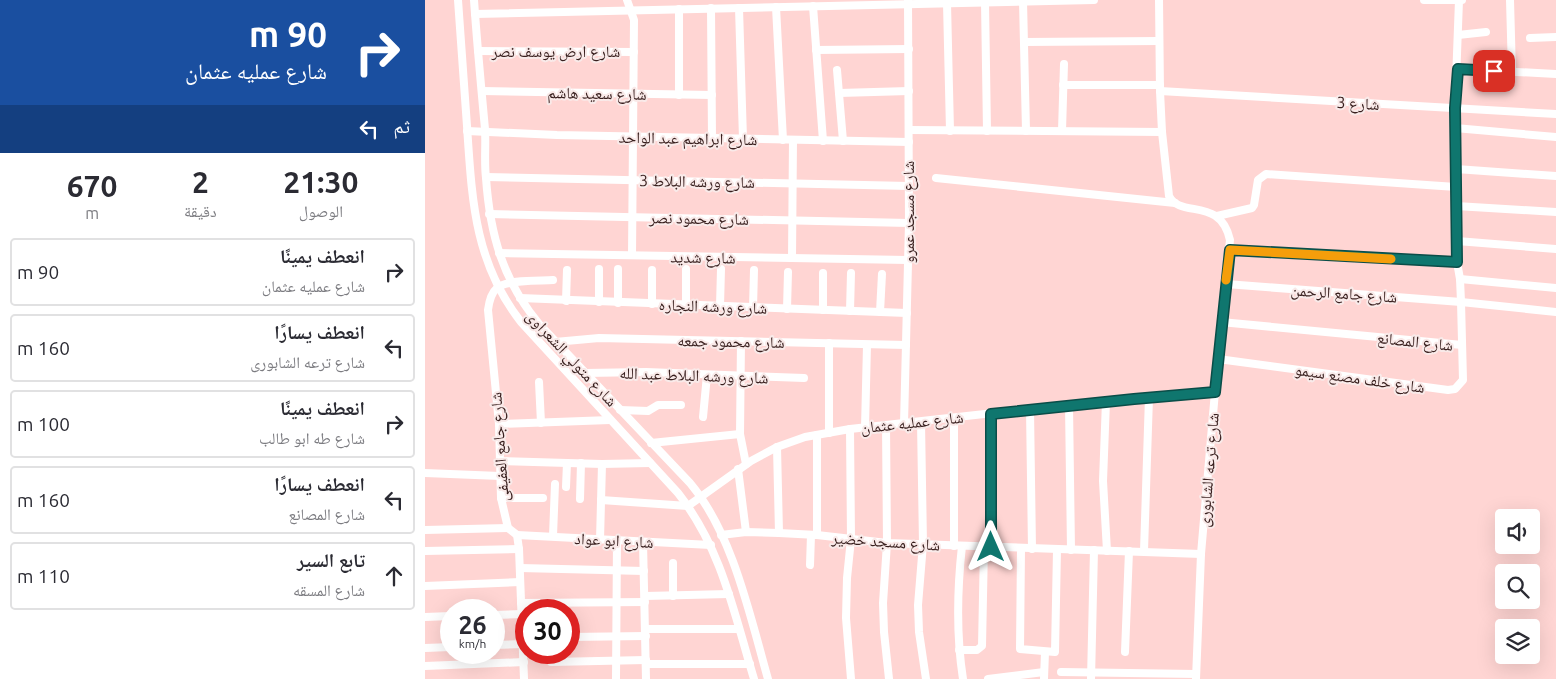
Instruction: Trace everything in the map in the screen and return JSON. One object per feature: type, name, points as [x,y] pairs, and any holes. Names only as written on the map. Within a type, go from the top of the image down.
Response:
[{"type":"street","name":"شارع متولي الشعراوى","points":[[457,0],[470,179],[476,219],[486,257],[510,307],[521,322],[688,506],[711,545],[729,594],[754,679]]},
{"type":"street","name":"شارع متولي الشعراوى","points":[[474,0],[485,132],[485,177],[489,214],[499,253],[511,282],[535,320],[701,497],[712,514],[745,598],[768,679]]},
{"type":"street","points":[[627,0],[634,20],[632,256]]},
{"type":"street","points":[[475,14],[739,8],[774,5],[813,6],[908,2],[1093,0]]},
{"type":"street","points":[[1159,0],[1162,132],[1167,188],[1171,199],[1175,203]]},
{"type":"street","points":[[1424,0],[1463,0]]},
{"type":"street","name":"شارع المصانع","points":[[1221,322],[1462,345],[1460,279],[1457,262],[1455,128],[1459,0]]},
{"type":"street","points":[[1510,0],[1511,72]]},
{"type":"street","points":[[1026,131],[1024,42],[1027,1]]},
{"type":"street","name":"شارع مسجد عمرو","points":[[904,424],[909,223],[908,2]]},
{"type":"street","points":[[985,2],[987,131]]},
{"type":"street","points":[[947,3],[950,130]]},
{"type":"street","points":[[774,5],[783,140]]},
{"type":"street","points":[[813,6],[823,141]]},
{"type":"street","points":[[711,8],[712,138]]},
{"type":"street","points":[[739,8],[743,139]]},
{"type":"street","points":[[679,9],[679,95]]},
{"type":"street","points":[[1458,34],[1486,32]]},
{"type":"street","points":[[1530,38],[1556,37]]},
{"type":"street","points":[[1024,42],[1159,41]]},
{"type":"street","points":[[817,50],[909,49]]},
{"type":"street","name":"شارع ارض يوسف نصر","points":[[478,51],[634,52]]},
{"type":"street","points":[[1062,131],[1064,64]]},
{"type":"street","points":[[1458,69],[1556,74]]},
{"type":"street","points":[[837,70],[843,141]]},
{"type":"street","name":"شارع 3","points":[[1063,85],[1160,88],[1556,114]]},
{"type":"street","name":"شارع سعيد هاشم","points":[[482,91],[712,96]]},
{"type":"street","points":[[839,92],[909,91]]},
{"type":"street","points":[[1455,128],[1556,137]]},
{"type":"street","points":[[909,130],[1162,132]]},
{"type":"street","name":"شارع ابراهيم عبد الواحد","points":[[467,131],[633,137],[909,142]]},
{"type":"street","points":[[792,258],[793,140]]},
{"type":"street","points":[[1456,169],[1556,176]]},
{"type":"street","points":[[936,178],[1175,203],[1208,211],[1217,216],[1252,208],[1258,180],[1266,174],[1456,187]]},
{"type":"street","name":"شارع ورشه البلاط 3","points":[[485,177],[909,186]]},
{"type":"street","points":[[1456,206],[1556,212]]},
{"type":"street","name":"شارع محمود نصر","points":[[489,214],[909,223]]},
{"type":"street","name":"شارع ترعه الشابورى","points":[[1196,676],[1201,554],[1221,322],[1230,250],[1228,231],[1224,223],[1217,216]]},
{"type":"street","points":[[1457,241],[1556,249]]},
{"type":"street","points":[[1230,250],[1457,262]]},
{"type":"street","name":"شارع شديد","points":[[499,253],[908,260]]},
{"type":"street","points":[[599,269],[599,302]]},
{"type":"street","points":[[618,269],[618,302]]},
{"type":"street","points":[[686,269],[686,305]]},
{"type":"street","points":[[721,269],[721,306]]},
{"type":"street","points":[[565,300],[567,270]]},
{"type":"street","points":[[652,270],[652,304]]},
{"type":"street","points":[[753,308],[754,270]]},
{"type":"street","points":[[787,309],[788,272]]},
{"type":"street","points":[[823,273],[823,310]]},
{"type":"street","points":[[850,311],[851,273]]},
{"type":"street","points":[[880,312],[882,274]]},
{"type":"street","points":[[1460,279],[1556,288]]},
{"type":"street","points":[[499,286],[511,282],[553,280]]},
{"type":"street","name":"شارع جامع الرحمن","points":[[1226,284],[1461,302],[1556,312]]},
{"type":"street","name":"شارع جامع العفيفى","points":[[499,286],[491,297],[488,310],[499,424],[501,498],[508,528]]},
{"type":"street","name":"شارع ورشه النجاره","points":[[520,298],[907,313]]},
{"type":"street","name":"شارع محمود جمعه","points":[[555,342],[599,338],[906,345]]},
{"type":"street","points":[[741,341],[740,434],[746,464]]},
{"type":"street","points":[[829,344],[829,433]]},
{"type":"street","points":[[865,428],[867,344]]},
{"type":"street","name":"شارع خلف مصنع سيمو","points":[[1218,359],[1448,390],[1455,389],[1463,380],[1462,345]]},
{"type":"street","name":"شارع ورشه البلاط عبد الله","points":[[585,373],[646,372],[804,378]]},
{"type":"street","points":[[703,417],[707,375]]},
{"type":"street","points":[[539,382],[541,423]]},
{"type":"street","name":"شارع عمليه عثمان","points":[[688,506],[746,464],[777,447],[805,436],[1030,409],[1215,392]]},
{"type":"street","points":[[1144,552],[1149,397]]},
{"type":"street","points":[[1105,401],[1103,481],[1107,551]]},
{"type":"street","points":[[620,410],[648,411],[658,405],[681,405]]},
{"type":"street","points":[[1069,405],[1071,550]]},
{"type":"street","points":[[1030,409],[1032,549]]},
{"type":"street","points":[[959,650],[977,650],[982,646],[988,547],[991,414]]},
{"type":"street","points":[[954,418],[959,650],[963,679]]},
{"type":"street","points":[[499,424],[610,420]]},
{"type":"street","points":[[921,422],[923,544],[918,605],[922,660],[926,679]]},
{"type":"street","points":[[886,426],[887,543],[883,602],[889,679]]},
{"type":"street","points":[[851,429],[851,539],[847,578],[846,618],[851,679]]},
{"type":"street","points":[[651,443],[740,434]]},
{"type":"street","points":[[810,565],[814,535],[817,435]]},
{"type":"street","points":[[777,447],[779,533]]},
{"type":"street","points":[[500,461],[601,464],[650,463]]},
{"type":"street","points":[[565,487],[567,463]]},
{"type":"street","points":[[580,499],[581,463]]},
{"type":"street","points":[[600,540],[601,464]]},
{"type":"street","points":[[738,469],[746,532]]},
{"type":"street","points":[[425,474],[500,476]]},
{"type":"street","points":[[553,536],[555,484]]},
{"type":"street","points":[[501,498],[543,498]]},
{"type":"street","points":[[601,500],[688,506]]},
{"type":"street","points":[[425,530],[508,528],[517,536],[521,599]]},
{"type":"street","name":"شارع مسجد خضير","points":[[721,535],[746,532],[779,533],[887,543],[1201,554]]},
{"type":"street","name":"شارع ابو عواد","points":[[517,536],[553,536],[711,545]]},
{"type":"street","points":[[616,679],[617,541]]},
{"type":"street","points":[[643,542],[646,679]]},
{"type":"street","points":[[425,551],[519,548]]},
{"type":"street","points":[[1021,549],[1019,646],[1022,650],[1045,652],[1055,652],[1057,550]]},
{"type":"street","points":[[1091,676],[1094,550]]},
{"type":"street","points":[[1125,652],[1129,551]]},
{"type":"street","points":[[673,563],[673,596]]},
{"type":"street","points":[[520,568],[644,571]]},
{"type":"street","points":[[425,586],[520,582]]},
{"type":"street","points":[[580,602],[616,602],[673,596],[729,594]]},
{"type":"street","points":[[425,617],[440,616]]},
{"type":"street","points":[[580,637],[739,630]]},
{"type":"street","points":[[425,648],[440,647]]},
{"type":"street","points":[[988,679],[1044,675],[1045,652]]},
{"type":"street","points":[[580,661],[616,660],[750,664]]},
{"type":"street","points":[[425,666],[515,662]]},
{"type":"street","points":[[524,664],[525,679]]},
{"type":"street","points":[[1061,672],[1091,676],[1196,676]]},
{"type":"slow traffic","points":[[1226,280],[1230,250],[1391,259]]},
{"type":"route","points":[[991,547],[991,414],[1215,392],[1230,250],[1457,262],[1455,108],[1458,69],[1494,71]]}]
